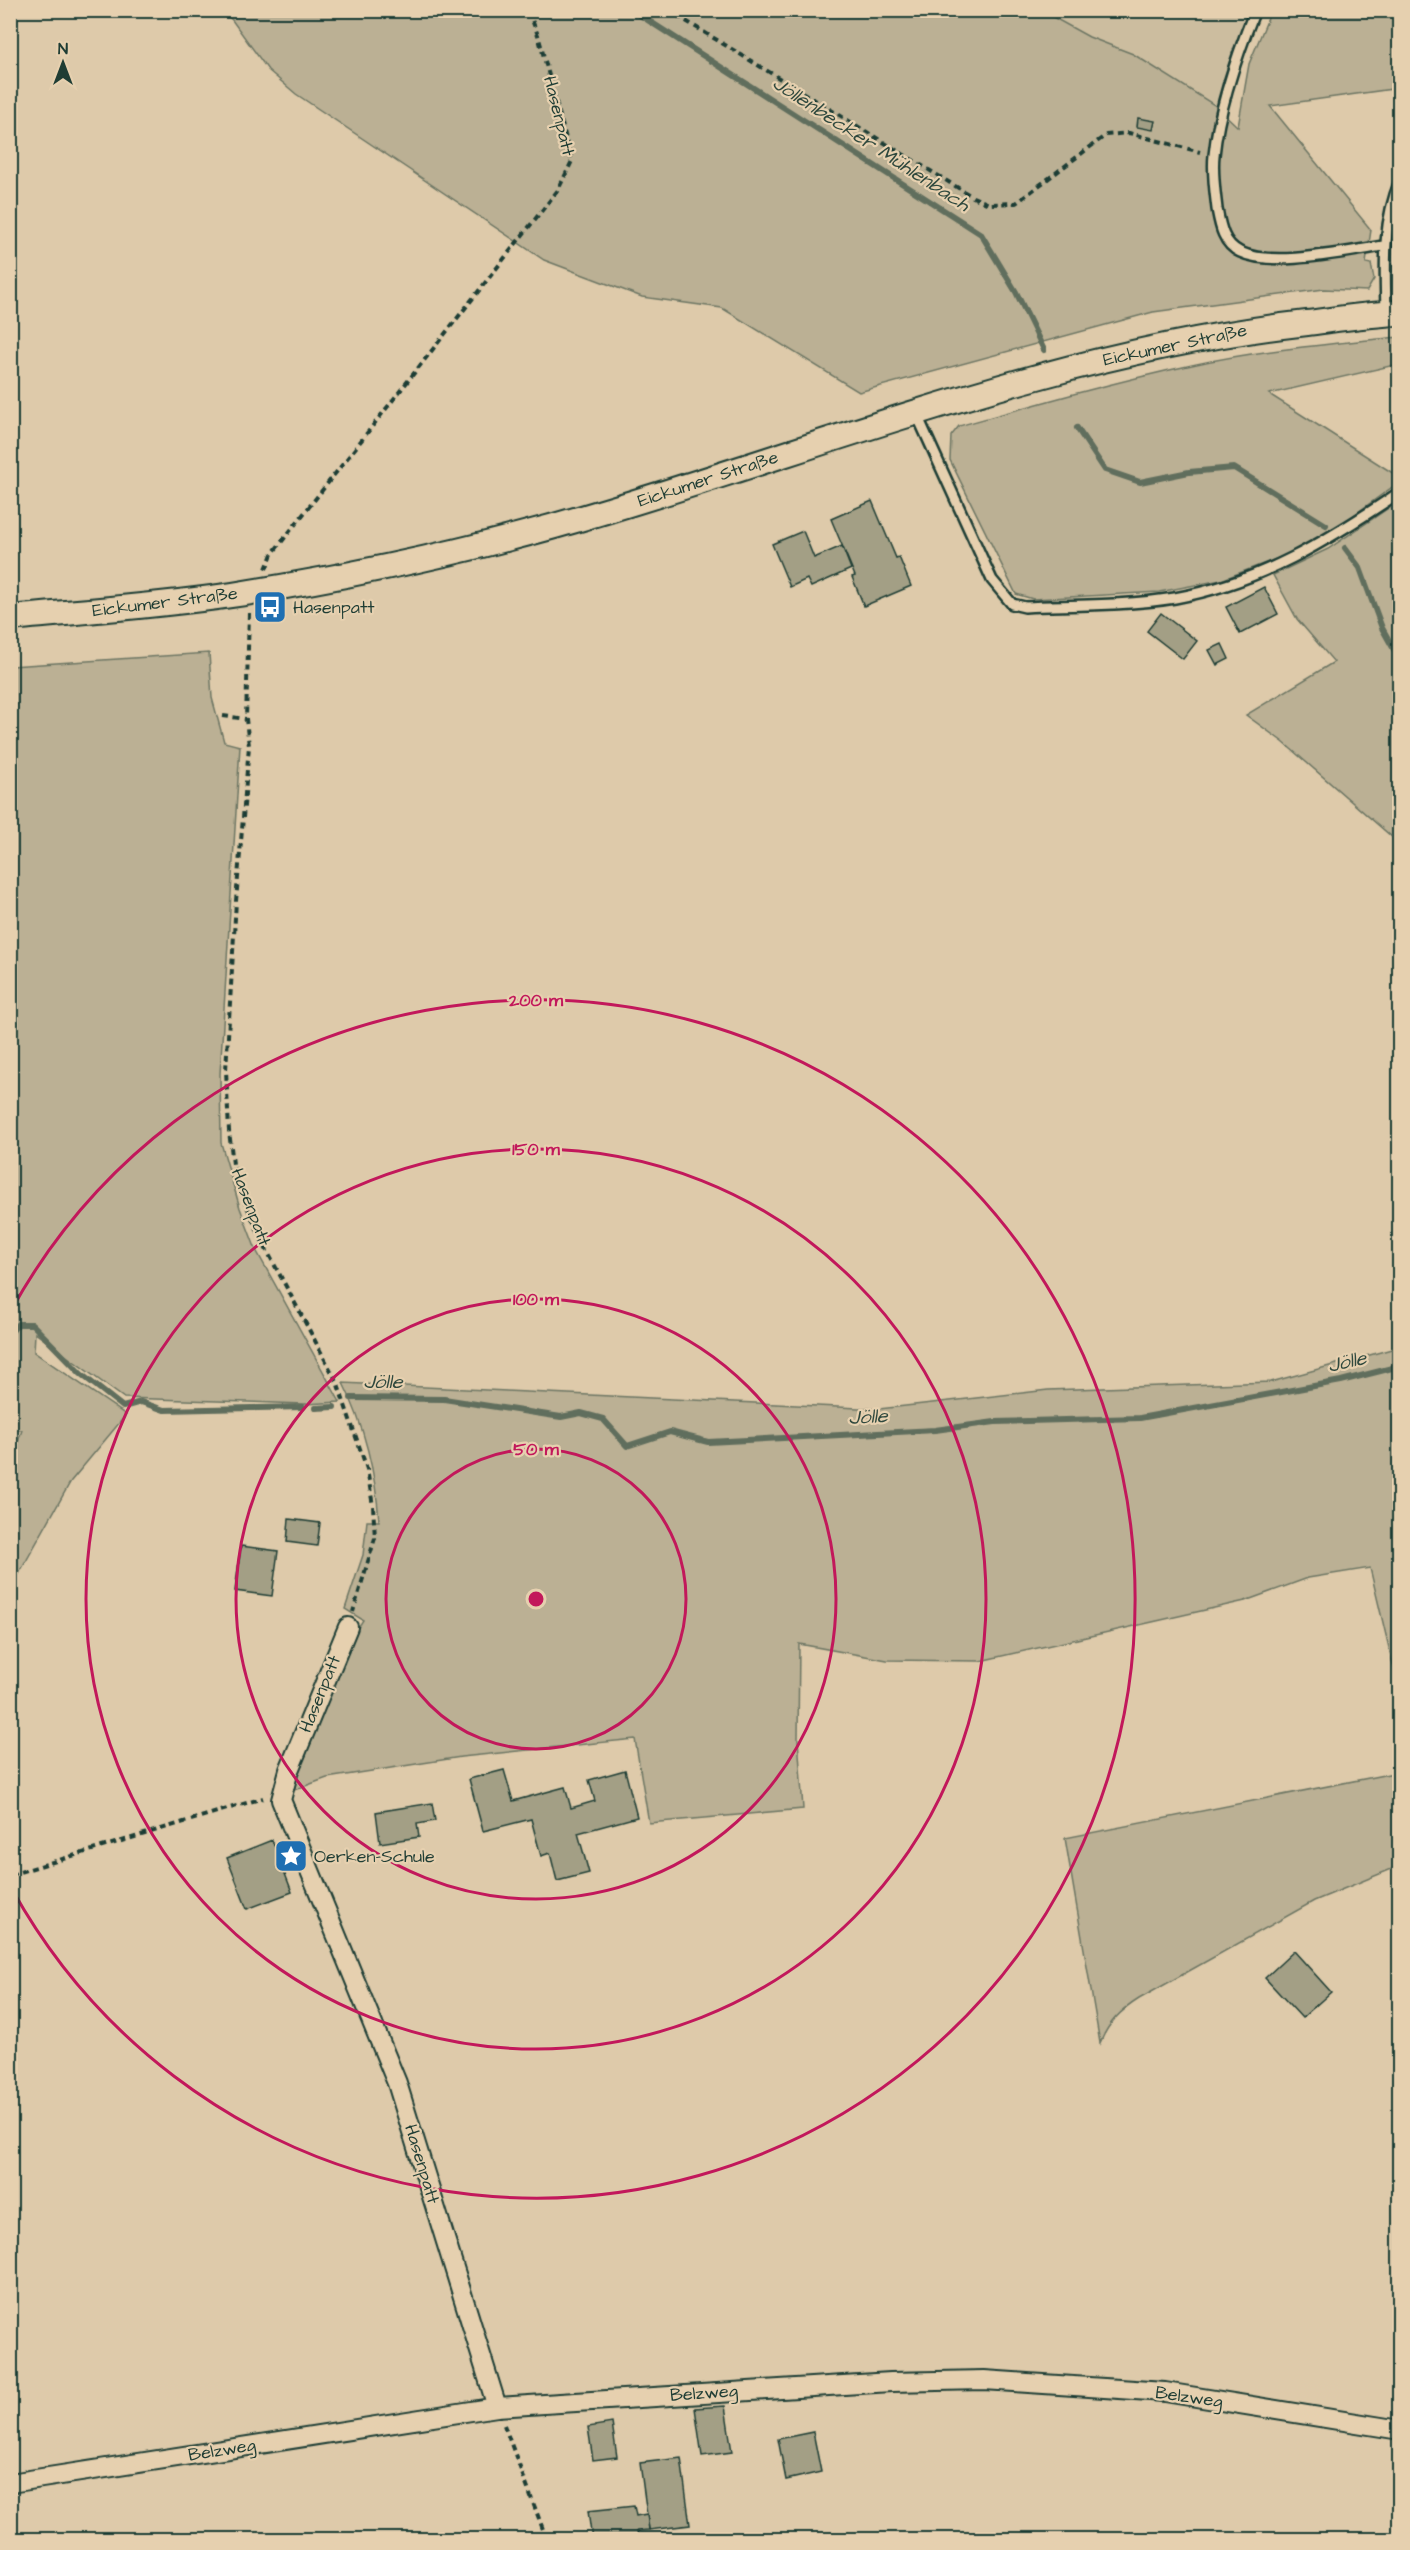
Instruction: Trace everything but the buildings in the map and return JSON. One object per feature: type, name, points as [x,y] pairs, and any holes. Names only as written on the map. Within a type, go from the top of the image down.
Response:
[{"type":"main road","name":"Eickumer Straße","points":[[10,618],[251,591],[361,573],[468,549],[607,511],[916,413],[1095,362],[1226,333],[1393,313]]},
{"type":"street","name":"Hasenpatt","points":[[348,1628],[289,1770],[281,1800],[397,2083],[497,2407]]},
{"type":"street","name":"Belzweg","points":[[10,2483],[497,2407],[743,2390],[984,2380],[1166,2392],[1400,2430]]},
{"type":"lane","points":[[1256,10],[1224,106],[1214,155],[1213,183],[1221,229],[1226,239],[1239,251],[1260,257],[1288,259],[1384,246]]},
{"type":"lane","points":[[1393,313],[1384,246],[1388,219],[1400,181]]},
{"type":"lane","points":[[916,413],[992,580],[1012,604],[1025,607],[1128,603],[1176,598],[1248,578],[1316,547],[1400,492]]},
{"type":"path","name":"Hasenpatt","points":[[348,1628],[375,1538],[367,1469],[337,1382],[265,1247],[245,1202],[233,1164],[229,1131],[226,1070],[236,901],[249,746],[246,719],[251,591],[269,564],[272,554],[558,190],[572,161],[538,35],[528,10]]},
{"type":"path","points":[[668,10],[989,204],[1016,203],[1106,135],[1129,133],[1214,155]]},
{"type":"path","points":[[223,716],[246,719]]},
{"type":"path","points":[[10,1875],[266,1797],[281,1800]]},
{"type":"path","points":[[497,2407],[547,2540]]},
{"type":"shaded area","points":[[222,11],[1042,11],[1089,37],[1133,54],[1216,106],[1238,127],[1249,64],[1271,11],[1399,11],[1399,88],[1270,106],[1371,230],[1366,263],[1371,264],[1374,279],[1367,291],[1324,289],[1153,312],[859,392],[722,308],[642,297],[544,260],[296,94],[268,70],[232,20]]},
{"type":"shaded area","points":[[1042,11],[1246,11],[1216,106],[1133,54],[1089,37]]},
{"type":"shaded area","points":[[1399,337],[1399,364],[1269,394],[1399,477],[1399,482],[1343,523],[1294,552],[1221,580],[1159,592],[1033,599],[1016,594],[950,460],[951,436],[959,426],[1046,402],[1192,365],[1244,355]]},
{"type":"shaded area","points":[[1399,501],[1399,843],[1283,742],[1246,715],[1334,662],[1297,619],[1273,575],[1328,549]]},
{"type":"shaded area","points":[[209,653],[212,698],[224,742],[240,746],[220,1074],[221,1143],[240,1208],[256,1250],[340,1402],[305,1404],[124,1398],[35,1333],[34,1352],[126,1415],[71,1481],[11,1588],[11,1462],[22,1430],[10,1430],[11,666]]},
{"type":"shaded area","points":[[1399,1347],[1399,1690],[1370,1568],[1308,1578],[1245,1601],[980,1661],[887,1660],[799,1644],[798,1739],[803,1809],[649,1823],[635,1739],[461,1757],[327,1778],[294,1790],[298,1771],[352,1637],[363,1620],[345,1609],[363,1555],[367,1521],[379,1521],[368,1450],[357,1415],[343,1383],[879,1409],[1048,1390],[1271,1382]]},
{"type":"shaded area","points":[[1399,1772],[1399,1866],[1314,1901],[1139,1999],[1116,2018],[1100,2043],[1065,1838]]},
{"type":"waterway","name":"Jöllenbecker Mühlenbach","points":[[632,10],[981,234],[1016,292],[1044,350]]},
{"type":"waterway","name":"Jöllenbecker Mühlenbach","points":[[1077,428],[1105,470],[1140,482],[1189,472],[1234,468],[1326,525]]},
{"type":"waterway","name":"Jöllenbecker Mühlenbach","points":[[1345,548],[1360,568],[1382,628],[1400,660]]},
{"type":"waterway","name":"Jölle","points":[[10,1333],[18,1324],[32,1324],[81,1374],[123,1407],[141,1402],[164,1410],[303,1407]]},
{"type":"waterway","name":"Jölle","points":[[351,1398],[444,1399],[561,1417],[581,1413],[603,1419],[627,1446],[670,1432],[708,1442],[935,1430],[995,1422],[1140,1418],[1341,1381],[1400,1366]]},
{"type":"waterway","name":"Jölle","points":[[316,1408],[334,1407]]},
{"type":"place","name":"Hasenpatt","points":[[270,607]]},
{"type":"place","name":"Oerken-Schule","points":[[291,1856]]}]
